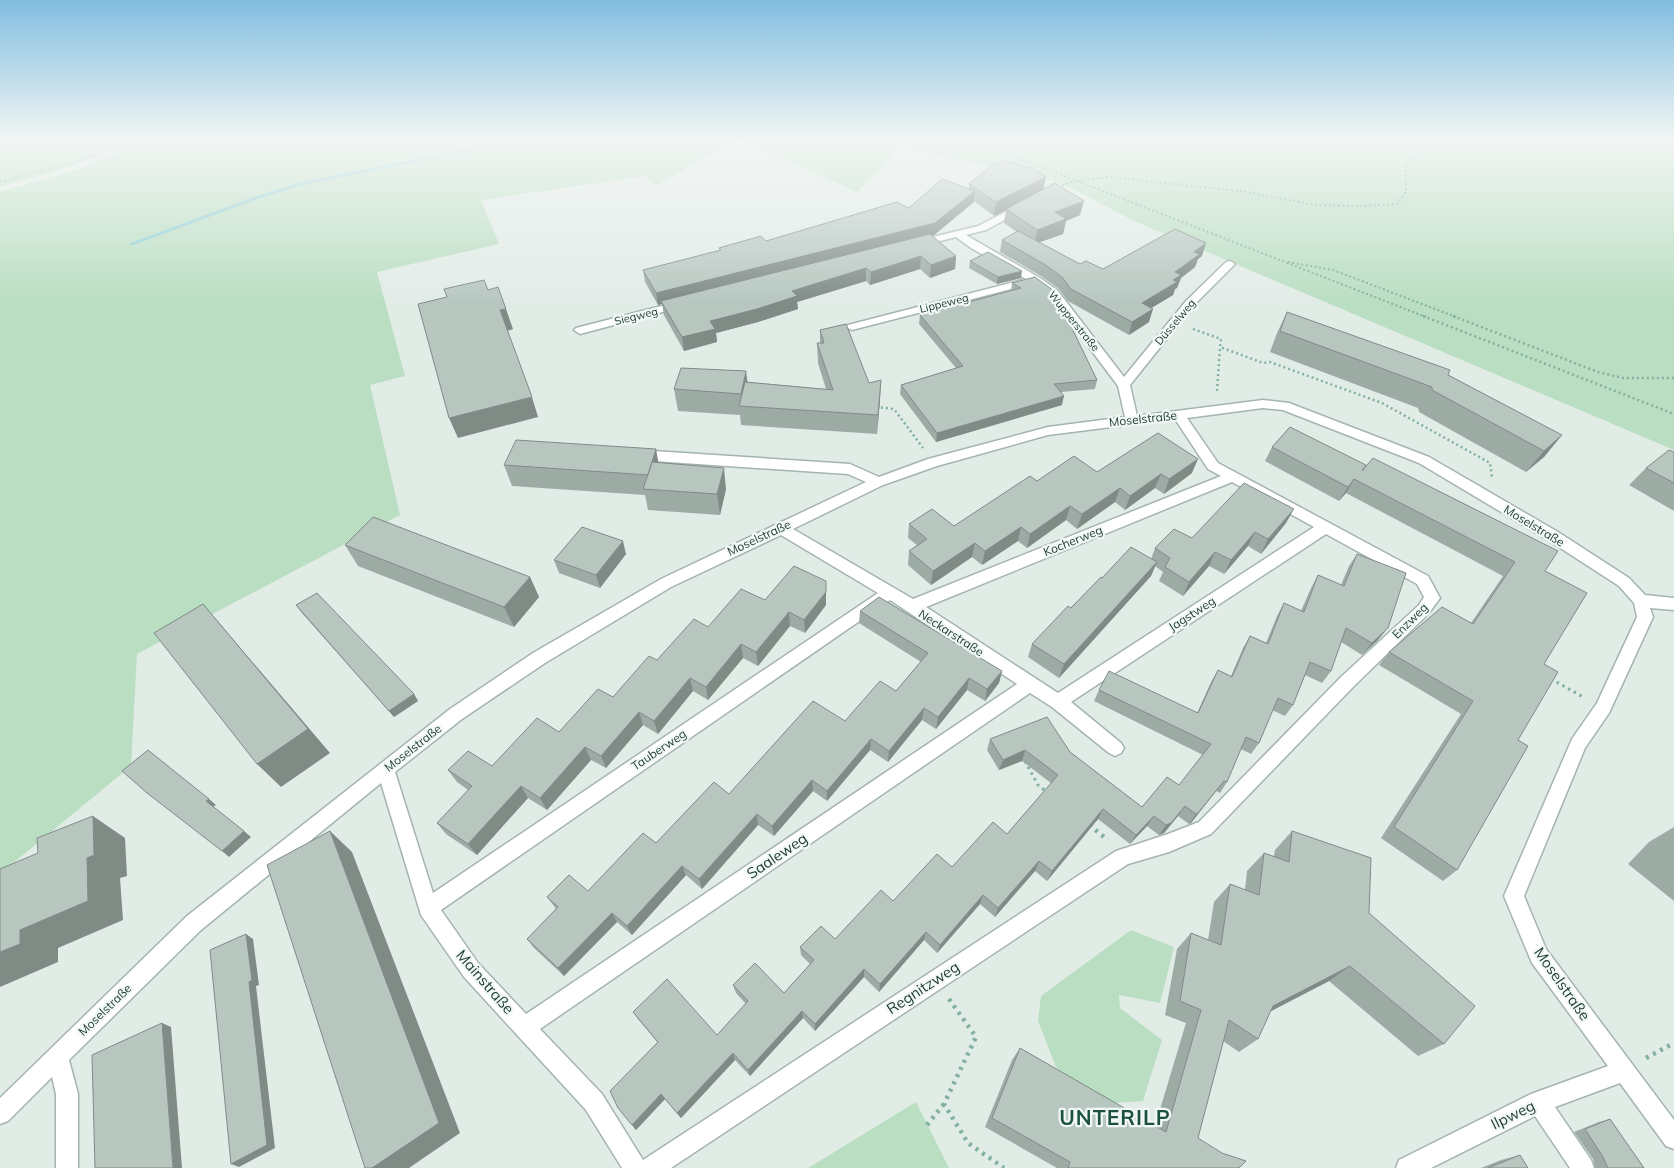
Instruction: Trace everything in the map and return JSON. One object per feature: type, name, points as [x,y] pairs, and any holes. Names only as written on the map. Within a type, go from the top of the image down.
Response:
[{"type":"street","points":[[905,247],[982,228],[1046,195]]},
{"type":"street","name":"Wupperstraße","points":[[958,234],[975,246],[1036,280],[1054,293],[1124,385],[1132,420]]},
{"type":"street","name":"Düsselweg","points":[[1124,385],[1190,303],[1230,264]]},
{"type":"street","name":"Lippeweg","points":[[852,327],[1036,280]]},
{"type":"street","name":"Siegweg","points":[[580,330],[695,301]]},
{"type":"street","name":"Moselstraße","points":[[0,1113],[194,923],[384,769],[456,714],[539,658],[666,583],[878,482],[933,462],[1048,431],[1263,404],[1285,406],[1424,460],[1553,536],[1624,582],[1641,601],[1645,617],[1603,708],[1578,744],[1514,896],[1539,956],[1674,1138]]},
{"type":"street","name":"Enzweg","points":[[1179,416],[1213,466],[1423,580],[1432,598],[1424,609],[1347,682],[1205,828]]},
{"type":"street","points":[[636,455],[850,470],[878,482]]},
{"type":"street","name":"Kocherweg","points":[[912,606],[1234,476]]},
{"type":"street","name":"Jagstweg","points":[[1058,702],[1326,527]]},
{"type":"street","name":"Neckarstraße","points":[[780,528],[912,606],[1058,702],[1115,748]]},
{"type":"street","name":"Tauberweg","points":[[428,908],[889,593]]},
{"type":"street","points":[[1641,601],[1674,604]]},
{"type":"street","name":"Saaleweg","points":[[524,1027],[1030,684]]},
{"type":"street","name":"Mainstraße","points":[[384,769],[428,908],[471,970],[594,1102],[635,1168]]},
{"type":"street","name":"Regnitzweg","points":[[651,1168],[1128,856],[1169,843],[1205,828]]},
{"type":"street","points":[[57,1056],[68,1094],[67,1168]]},
{"type":"street","name":"Ilpweg","points":[[1407,1168],[1539,1102],[1624,1070]]},
{"type":"street","points":[[1539,1102],[1583,1168]]},
{"type":"path","points":[[1115,195],[1674,414]]},
{"type":"path","points":[[1259,195],[1315,205],[1361,206],[1397,204],[1404,195]]},
{"type":"path","points":[[1280,260],[1333,270],[1598,372],[1623,378],[1674,378]]},
{"type":"path","points":[[1174,322],[1221,339],[1216,410]]},
{"type":"path","points":[[1220,347],[1382,403],[1490,463],[1496,503]]},
{"type":"path","points":[[875,407],[894,409],[933,462]]},
{"type":"path","points":[[1544,675],[1603,708]]},
{"type":"path","points":[[1024,760],[1038,785],[1053,797]]},
{"type":"path","points":[[1083,820],[1128,856]]},
{"type":"path","points":[[927,1125],[944,1104],[976,1037],[936,980]]},
{"type":"path","points":[[1649,1057],[1674,1043]]},
{"type":"path","points":[[944,1104],[968,1143],[1004,1168]]},
{"type":"green space","points":[[0,195],[519,195],[481,200],[499,244],[377,272],[405,376],[370,385],[400,515],[137,654],[131,766],[0,874]]},
{"type":"green space","points":[[1084,195],[1674,195],[1674,450],[1132,220]]},
{"type":"green space","points":[[1131,930],[1174,947],[1160,1003],[1119,995],[1120,1008],[1162,1040],[1143,1101],[1110,1103],[1075,1086],[1056,1067],[1038,1021],[1041,996]]},
{"type":"green space","points":[[916,1102],[949,1168],[808,1168]]},
{"type":"building","points":[[924,195],[971,195],[935,223],[656,293],[643,270],[721,250],[719,248],[761,236],[766,241],[897,202],[909,208]]},
{"type":"building","points":[[985,195],[1011,195],[996,202]]},
{"type":"building","points":[[1033,195],[1074,195],[1084,201],[1055,212],[1066,219],[1037,230],[1006,209]]},
{"type":"building","points":[[1175,229],[1206,243],[1194,252],[1200,254],[1175,272],[1181,275],[1173,280],[1177,282],[1142,303],[1153,309],[1132,322],[1071,289],[1062,277],[1044,264],[1002,240],[1018,231],[1080,264],[1086,261],[1103,269]]},
{"type":"building","points":[[930,234],[956,256],[931,265],[921,256],[871,272],[866,268],[792,291],[797,296],[710,321],[715,329],[682,337],[661,301]]},
{"type":"building","points":[[988,252],[1022,271],[998,277],[970,261]]},
{"type":"building","points":[[1035,277],[1054,291],[1097,380],[1054,384],[1064,396],[937,433],[901,385],[963,366],[920,315],[1021,288],[1012,283]]},
{"type":"building","points":[[484,280],[488,290],[498,287],[506,309],[500,310],[532,397],[449,418],[418,304],[447,297],[444,289]]},
{"type":"building","points":[[1287,312],[1450,370],[1448,375],[1562,435],[1544,451],[1432,390],[1432,387],[1280,331]]},
{"type":"building","points":[[846,324],[869,383],[881,380],[878,415],[739,406],[745,382],[833,390],[817,343],[824,343],[820,330]]},
{"type":"building","points":[[681,368],[746,371],[741,394],[674,389]]},
{"type":"building","points":[[1290,427],[1366,465],[1362,471],[1373,458],[1558,551],[1545,571],[1587,593],[1544,664],[1558,672],[1518,740],[1528,746],[1457,870],[1394,827],[1473,701],[1389,652],[1442,607],[1473,624],[1515,562],[1354,479],[1348,487],[1272,447]]},
{"type":"building","points":[[1158,433],[1198,459],[1169,479],[1161,474],[1130,496],[1120,488],[1082,514],[1070,506],[1030,534],[1021,527],[985,551],[975,543],[933,571],[909,551],[927,539],[909,524],[932,509],[954,526],[1030,476],[1037,481],[1074,456],[1097,472]]},
{"type":"building","points":[[516,440],[656,449],[648,475],[504,465]]},
{"type":"building","points":[[1669,450],[1674,452],[1674,483],[1646,468]]},
{"type":"building","points":[[652,462],[724,468],[717,494],[643,489]]},
{"type":"building","points":[[1244,483],[1294,509],[1268,539],[1255,532],[1231,560],[1215,552],[1189,582],[1165,567],[1170,558],[1155,548],[1174,529],[1192,538]]},
{"type":"building","points":[[373,517],[530,577],[504,607],[345,545]]},
{"type":"building","points":[[582,527],[623,541],[596,575],[554,560]]},
{"type":"building","points":[[1131,547],[1157,562],[1064,664],[1032,644],[1068,606],[1071,608]]},
{"type":"building","points":[[1357,554],[1406,573],[1388,628],[1372,643],[1346,628],[1331,671],[1310,662],[1293,705],[1278,698],[1259,743],[1246,737],[1227,782],[1224,781],[1198,813],[1196,814],[1185,806],[1171,823],[1166,825],[1154,816],[1136,835],[1103,809],[1052,871],[1039,861],[998,908],[983,895],[940,945],[926,932],[880,984],[864,969],[815,1024],[802,1011],[748,1070],[733,1053],[677,1113],[661,1094],[632,1125],[618,1108],[610,1091],[658,1042],[633,1012],[667,979],[717,1035],[748,1001],[733,985],[755,963],[784,993],[814,960],[800,947],[821,926],[835,939],[881,890],[893,901],[937,854],[952,867],[993,822],[1007,834],[1058,775],[1025,750],[1003,760],[990,739],[1047,717],[1070,752],[1142,807],[1167,777],[1179,785],[1211,744],[1099,690],[1109,671],[1198,713],[1218,670],[1232,677],[1250,636],[1268,644],[1284,603],[1304,612],[1318,575],[1344,586]]},
{"type":"building","points":[[794,566],[826,581],[826,592],[804,620],[789,612],[756,652],[741,644],[706,687],[690,678],[654,721],[639,712],[601,756],[585,747],[540,798],[521,786],[468,844],[437,823],[472,786],[448,770],[468,751],[492,766],[537,718],[559,732],[598,689],[613,697],[649,656],[657,660],[694,619],[708,627],[741,589],[765,600]]},
{"type":"building","points":[[317,593],[414,694],[389,711],[296,605]]},
{"type":"building","points":[[879,597],[1002,671],[987,689],[969,678],[938,717],[924,708],[889,751],[871,739],[827,791],[812,780],[772,826],[757,814],[699,879],[682,866],[627,926],[612,913],[558,968],[527,939],[558,907],[547,897],[569,875],[588,891],[643,833],[656,843],[714,782],[729,794],[813,701],[845,721],[880,681],[896,691],[928,653],[860,611]]},
{"type":"building","points":[[203,604],[308,729],[257,764],[154,633]]},
{"type":"building","points":[[148,750],[209,799],[206,801],[244,831],[222,851],[147,793],[122,771]]},
{"type":"building","points":[[93,816],[94,855],[87,858],[88,901],[20,930],[20,944],[0,952],[0,869],[38,853],[37,838]]},
{"type":"building","points":[[330,831],[439,1123],[372,1168],[365,1168],[267,865]]},
{"type":"building","points":[[1292,831],[1371,858],[1369,913],[1475,1006],[1444,1044],[1350,966],[1273,1006],[1258,1039],[1229,1020],[1198,1138],[1222,1153],[1246,1161],[1239,1168],[1068,1168],[1070,1162],[992,1118],[1020,1048],[1166,1132],[1201,1010],[1180,1001],[1191,933],[1221,945],[1230,884],[1259,895],[1264,853],[1289,862]]},
{"type":"building","points":[[246,934],[252,980],[249,982],[267,1145],[231,1164],[210,950]]},
{"type":"building","points":[[162,1023],[173,1168],[95,1168],[92,1055]]},
{"type":"building","points":[[1610,1119],[1644,1168],[1608,1168],[1585,1129]]},
{"type":"building","points":[[1520,1155],[1528,1168],[1488,1168]]},
{"type":"waterway","points":[[131,244],[267,195]]},
{"type":"district","name":"UNTERILP","points":[[1115,1118]]}]
